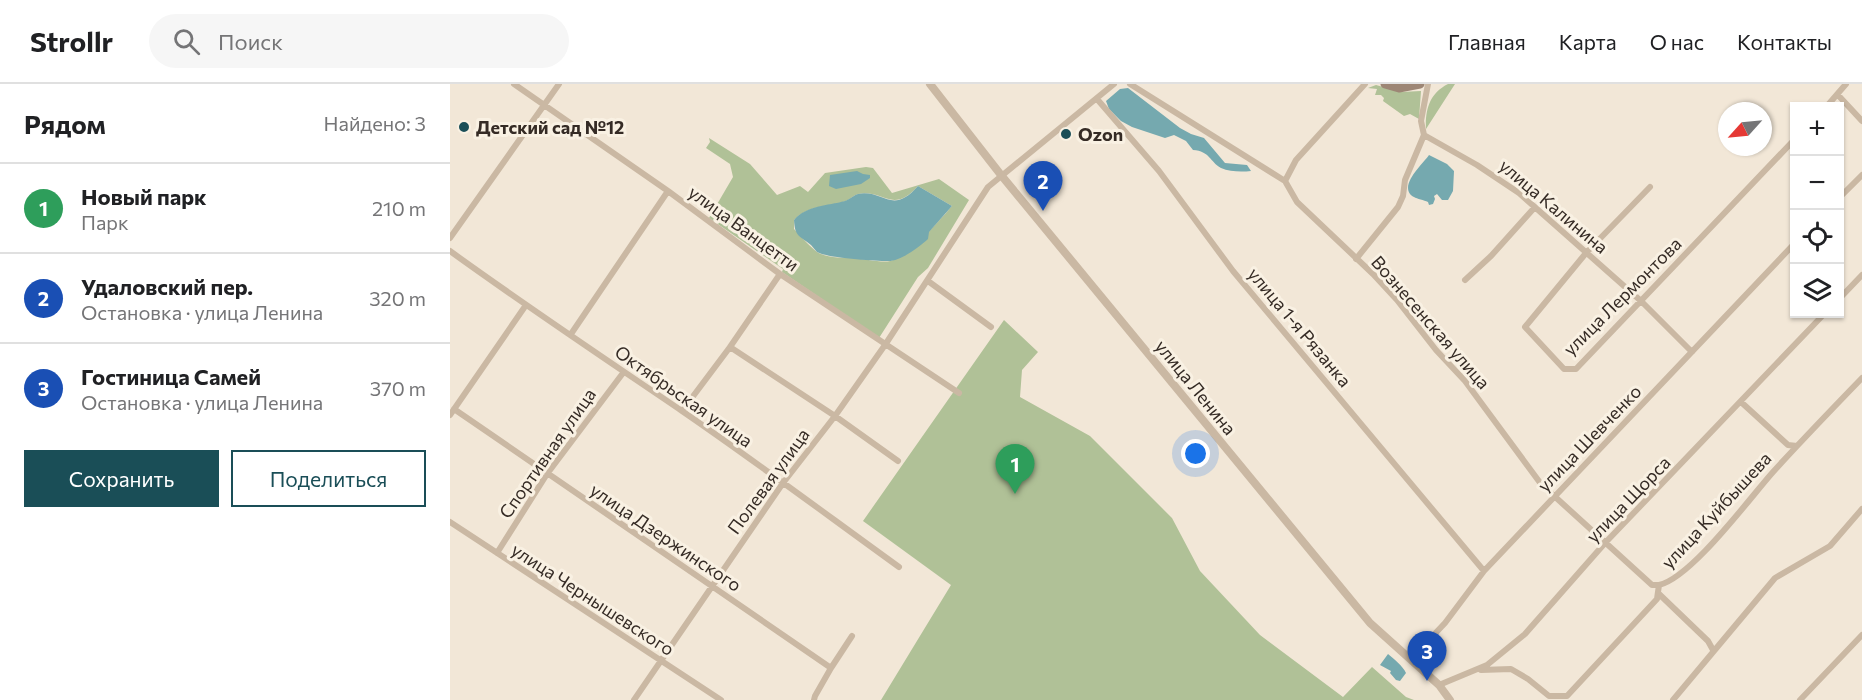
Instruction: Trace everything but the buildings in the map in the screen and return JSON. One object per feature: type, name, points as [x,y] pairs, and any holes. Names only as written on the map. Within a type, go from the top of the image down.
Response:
[{"type":"main road","points":[[1385,84],[1399,88],[1420,84]]},
{"type":"street","name":"улица Ванцетти","points":[[514,84],[668,191],[780,274],[959,393]]},
{"type":"street","points":[[450,238],[558,84]]},
{"type":"street","name":"улица Ленина","points":[[930,84],[1001,175],[1370,623],[1439,685],[1450,700]]},
{"type":"street","name":"Полевая улица","points":[[634,700],[783,483],[835,416],[885,345],[988,187],[1114,84]]},
{"type":"street","name":"Вознесенская улица","points":[[1130,84],[1285,181],[1296,202],[1373,274],[1397,300],[1436,350],[1465,381],[1541,484],[1652,585],[1659,585]]},
{"type":"street","points":[[1285,181],[1296,160],[1365,84]]},
{"type":"street","points":[[1356,259],[1398,207],[1405,180],[1424,135],[1420,121],[1428,84]]},
{"type":"street","points":[[1831,102],[1846,84]]},
{"type":"street","points":[[1838,95],[1862,121]]},
{"type":"street","name":"улица 1-я Рязанка","points":[[1097,99],[1159,171],[1233,271],[1484,571]]},
{"type":"street","name":"улица Калинина","points":[[1424,135],[1477,165],[1519,193],[1641,301],[1692,352]]},
{"type":"street","name":"улица Лермонтова","points":[[1650,187],[1586,253],[1525,327],[1564,369],[1576,369],[1790,144]]},
{"type":"street","points":[[1844,192],[1862,175]]},
{"type":"street","points":[[571,334],[668,191]]},
{"type":"street","points":[[1465,280],[1491,256],[1535,207]]},
{"type":"street","name":"улица Шевченко","points":[[1411,659],[1445,623],[1484,571],[1790,248]]},
{"type":"street","name":"Октябрьская улица","points":[[450,251],[682,411],[899,567]]},
{"type":"street","points":[[682,411],[730,347],[780,274]]},
{"type":"street","points":[[1844,293],[1862,275]]},
{"type":"street","points":[[928,281],[991,327]]},
{"type":"street","points":[[452,412],[526,305]]},
{"type":"street","name":"улица Щорса","points":[[1439,685],[1487,665],[1525,634],[1605,543],[1820,318]]},
{"type":"street","points":[[730,347],[835,416],[898,461]]},
{"type":"street","name":"Спортивная улица","points":[[497,553],[547,474],[624,373]]},
{"type":"street","name":"улица Куйбышева","points":[[1478,670],[1511,669],[1549,696],[1567,696],[1658,599],[1659,585],[1679,576],[1862,378]]},
{"type":"street","points":[[1741,402],[1788,445],[1797,446]]},
{"type":"street","name":"улица Дзержинского","points":[[452,412],[831,668]]},
{"type":"street","points":[[1673,700],[1775,578],[1830,546],[1861,512]]},
{"type":"street","name":"улица Чернышевского","points":[[450,522],[720,700]]},
{"type":"street","points":[[1658,593],[1708,641],[1713,651]]},
{"type":"street","points":[[1800,700],[1862,635]]},
{"type":"street","points":[[814,700],[852,636]]},
{"type":"green space","points":[[1448,84],[1455,84],[1426,129],[1426,115],[1430,102],[1437,92]]},
{"type":"green space","points":[[1376,85],[1401,92],[1421,91],[1419,119],[1410,114],[1404,116],[1383,101],[1384,98],[1381,95],[1375,95],[1377,89],[1368,88]]},
{"type":"green space","points":[[709,138],[750,164],[777,195],[800,186],[808,192],[825,173],[866,167],[873,168],[892,193],[939,179],[969,200],[928,268],[918,277],[879,338],[782,272],[783,269],[709,218],[733,177],[730,164],[706,148],[710,142]],"holes":[[[918,186],[952,206],[914,246],[890,261],[821,254],[794,229],[794,220],[800,215],[818,207],[846,201],[858,194],[867,193],[894,200],[901,199]]]},
{"type":"green space","points":[[1004,320],[1038,352],[1022,370],[1020,397],[1090,436],[1172,518],[1200,571],[1260,635],[1343,697],[1372,667],[1406,697],[1414,700],[881,700],[951,585],[863,521]]},
{"type":"water","points":[[1128,88],[1180,128],[1204,138],[1225,163],[1247,165],[1251,171],[1221,168],[1203,152],[1193,150],[1186,141],[1174,135],[1165,138],[1121,121],[1109,109],[1106,101],[1120,89]]},
{"type":"water","points":[[1429,155],[1447,164],[1454,171],[1453,191],[1448,200],[1442,200],[1437,194],[1434,196],[1433,204],[1429,205],[1428,202],[1409,193],[1408,187],[1413,175]]},
{"type":"water","points":[[857,171],[870,175],[870,178],[861,184],[836,189],[829,186],[830,175]]},
{"type":"water","points":[[918,186],[952,206],[929,232],[928,239],[898,259],[887,261],[822,254],[817,252],[795,230],[794,220],[805,211],[845,201],[858,194],[867,193],[888,199],[901,199]]},
{"type":"water","points":[[1388,654],[1406,673],[1400,681],[1396,680],[1390,673],[1391,671],[1380,665]]},
{"type":"place","name":"Детский сад №12","points":[[464,127]]},
{"type":"place","name":"Ozon","points":[[1066,134]]},
{"type":"place","name":"Удаловский пер.","points":[[1043,211]]},
{"type":"place","name":"Новый парк","points":[[1015,494]]},
{"type":"place","name":"Гостиница Самей","points":[[1427,681]]}]
